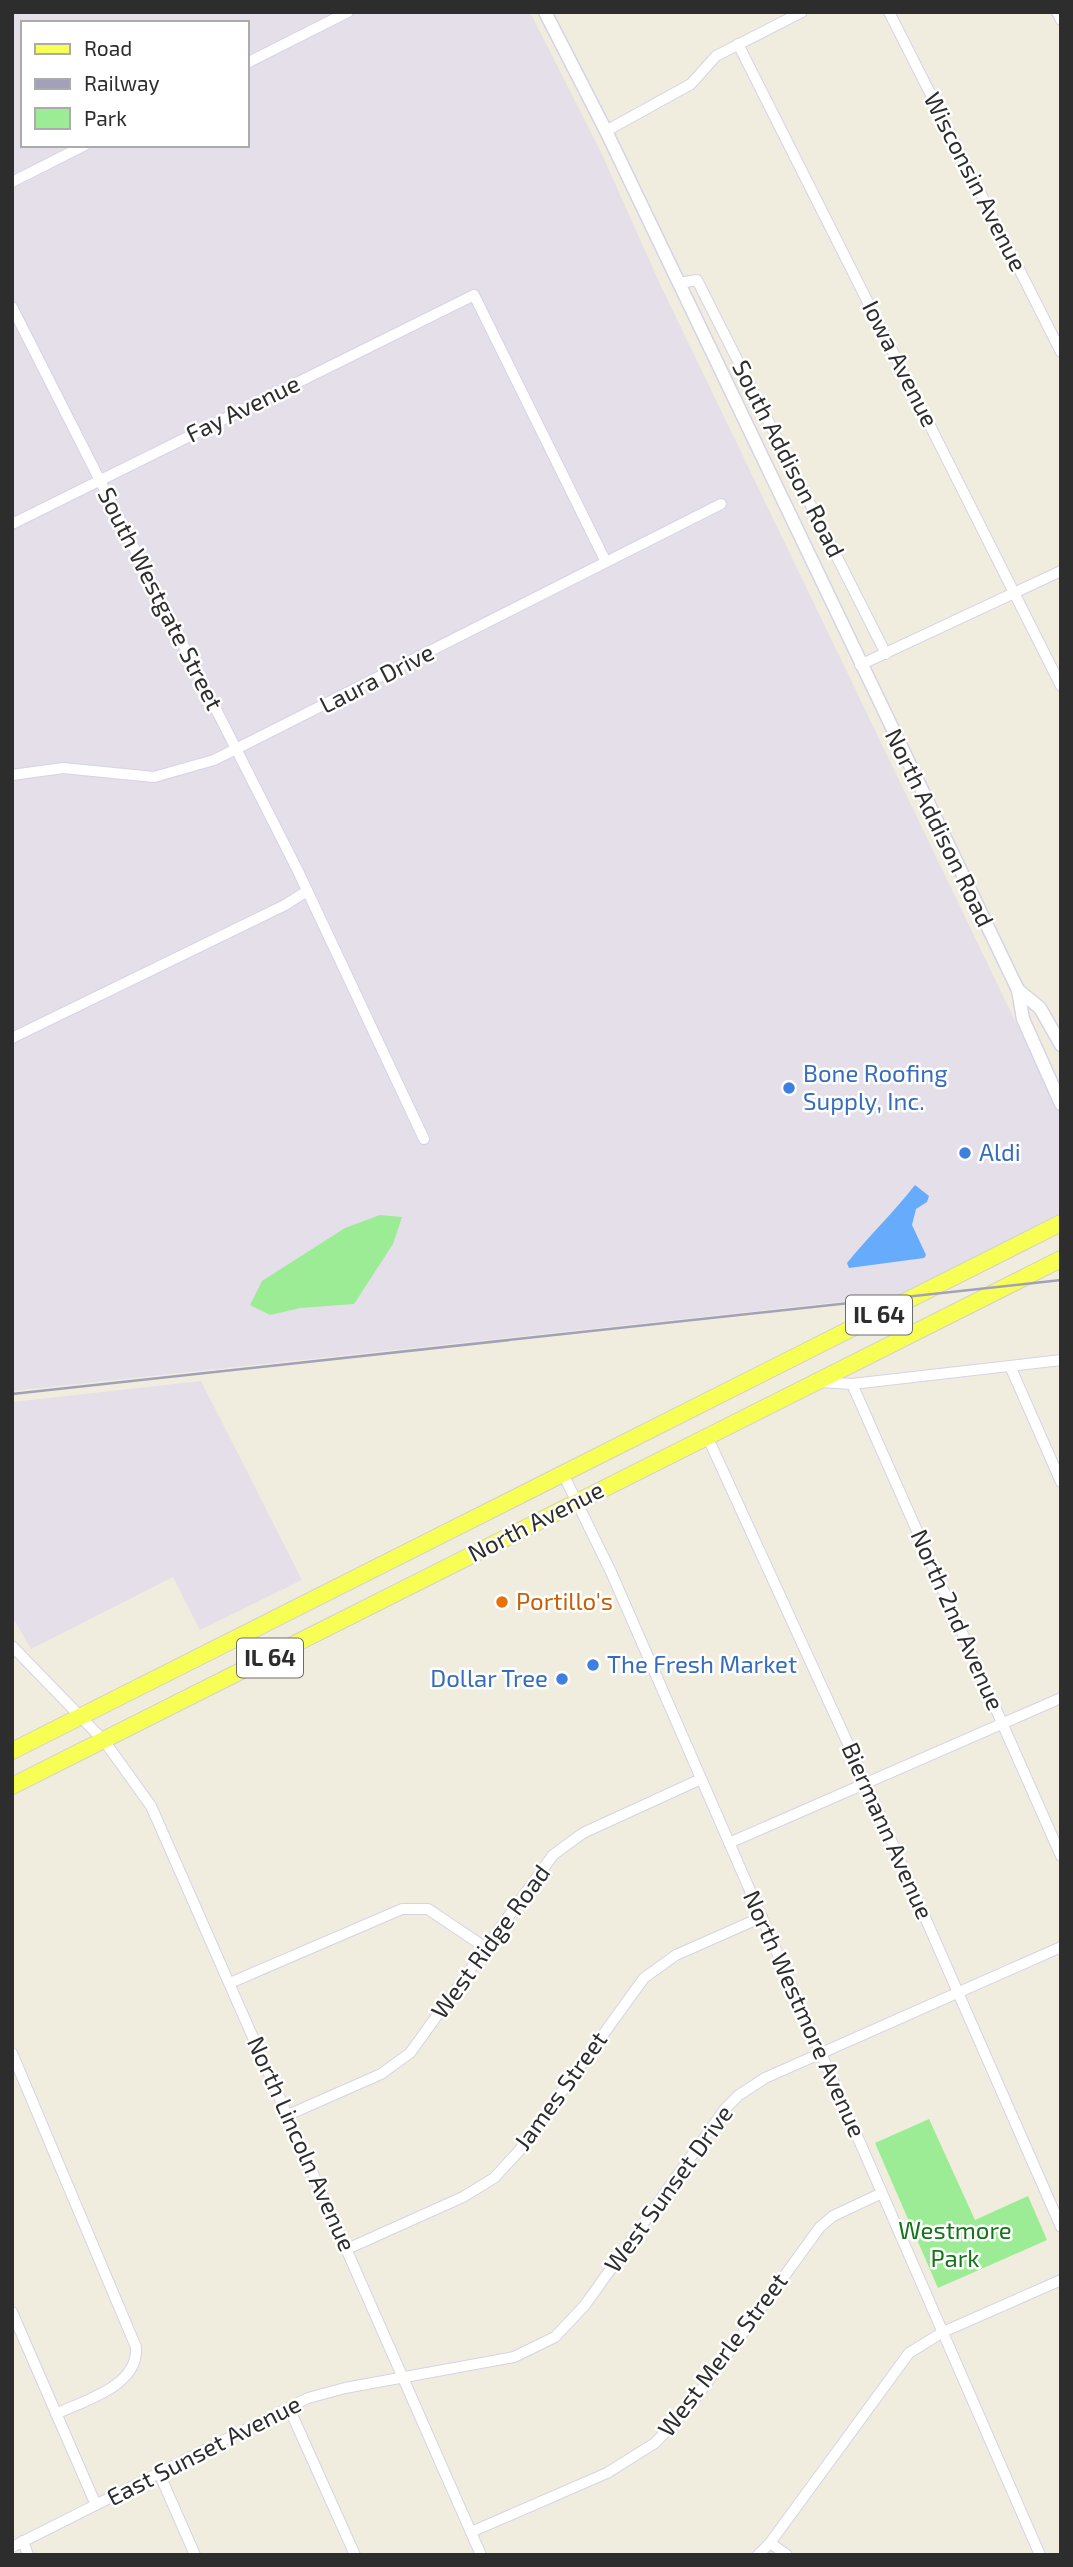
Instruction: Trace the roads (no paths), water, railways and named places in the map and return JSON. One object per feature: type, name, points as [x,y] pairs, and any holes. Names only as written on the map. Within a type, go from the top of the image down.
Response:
[{"type":"main road","name":"North Avenue","points":[[12,1751],[1061,1223]]},
{"type":"main road","name":"North Avenue","points":[[12,1786],[105,1742],[1061,1259]]},
{"type":"street","points":[[248,62],[348,12]]},
{"type":"street","name":"South Addison Road","points":[[545,12],[607,131],[860,665]]},
{"type":"street","points":[[607,131],[691,84],[706,65],[738,44],[802,12]]},
{"type":"street","name":"Wisconsin Avenue","points":[[889,12],[1061,352]]},
{"type":"street","points":[[1057,12],[1061,20]]},
{"type":"street","name":"Iowa Avenue","points":[[738,44],[1061,686]]},
{"type":"street","points":[[12,182],[81,147]]},
{"type":"street","name":"South Addison Road","points":[[680,283],[697,280],[886,653]]},
{"type":"street","name":"Fay Avenue","points":[[12,524],[474,295],[606,562]]},
{"type":"street","name":"South Westgate Street","points":[[12,307],[307,891],[425,1139]]},
{"type":"street","name":"Laura Drive","points":[[12,775],[63,768],[154,777],[178,772],[237,750],[721,504]]},
{"type":"street","points":[[860,665],[1061,571]]},
{"type":"street","name":"North Addison Road","points":[[860,665],[1018,990],[1023,1019],[1061,1104]]},
{"type":"street","points":[[12,1038],[285,905],[307,891]]},
{"type":"street","name":"North Addison Road","points":[[1018,990],[1040,1009],[1061,1045]]},
{"type":"street","points":[[819,1382],[852,1384],[1061,1360]]},
{"type":"street","points":[[1010,1366],[1061,1482]]},
{"type":"street","name":"North 2nd Avenue","points":[[852,1384],[1061,1856]]},
{"type":"street","name":"Biermann Avenue","points":[[707,1436],[866,1783],[1061,2227]]},
{"type":"street","name":"North Westmore Avenue","points":[[563,1474],[611,1572],[1040,2555]]},
{"type":"street","name":"North Lincoln Avenue","points":[[12,1646],[105,1742],[151,1806],[481,2555]]},
{"type":"street","points":[[729,1843],[1061,1698]]},
{"type":"street","name":"West Ridge Road","points":[[288,2115],[381,2074],[404,2059],[420,2041],[537,1875],[567,1842],[701,1779]]},
{"type":"street","points":[[230,1983],[402,1909],[428,1909],[486,1948]]},
{"type":"street","name":"James Street","points":[[347,2249],[463,2197],[494,2178],[519,2151],[643,1978],[676,1955],[762,1917]]},
{"type":"street","name":"West Sunset Drive","points":[[404,2378],[514,2357],[555,2337],[585,2305],[733,2100],[765,2078],[1061,1947]]},
{"type":"street","points":[[12,2053],[135,2341],[135,2365],[130,2373],[114,2385],[56,2414]]},
{"type":"street","name":"West Merle Street","points":[[471,2532],[607,2473],[655,2443],[690,2407],[820,2227],[833,2216],[882,2193]]},
{"type":"street","points":[[758,2555],[770,2543],[901,2360],[943,2332],[1061,2280]]},
{"type":"street","points":[[12,2312],[96,2505]]},
{"type":"street","name":"East Sunset Avenue","points":[[12,2547],[323,2392],[404,2378]]},
{"type":"street","points":[[289,2408],[355,2555]]},
{"type":"street","points":[[159,2473],[195,2555]]},
{"type":"street","points":[[23,2541],[29,2555]]},
{"type":"street","points":[[770,2543],[787,2555]]},
{"type":"water","points":[[915,1185],[929,1196],[927,1202],[916,1209],[912,1225],[926,1255],[924,1258],[849,1268],[847,1263]]},
{"type":"railway","points":[[12,1394],[1061,1280]]},
{"type":"place","name":"Bone Roofing Supply, Inc.","points":[[789,1088]]},
{"type":"place","name":"Aldi","points":[[965,1153]]},
{"type":"place","name":"Portillo's","points":[[502,1602]]},
{"type":"place","name":"The Fresh Market","points":[[593,1665]]},
{"type":"place","name":"Dollar Tree","points":[[562,1679]]},
{"type":"park label","name":"Westmore Park","points":[[955,2245]]}]
